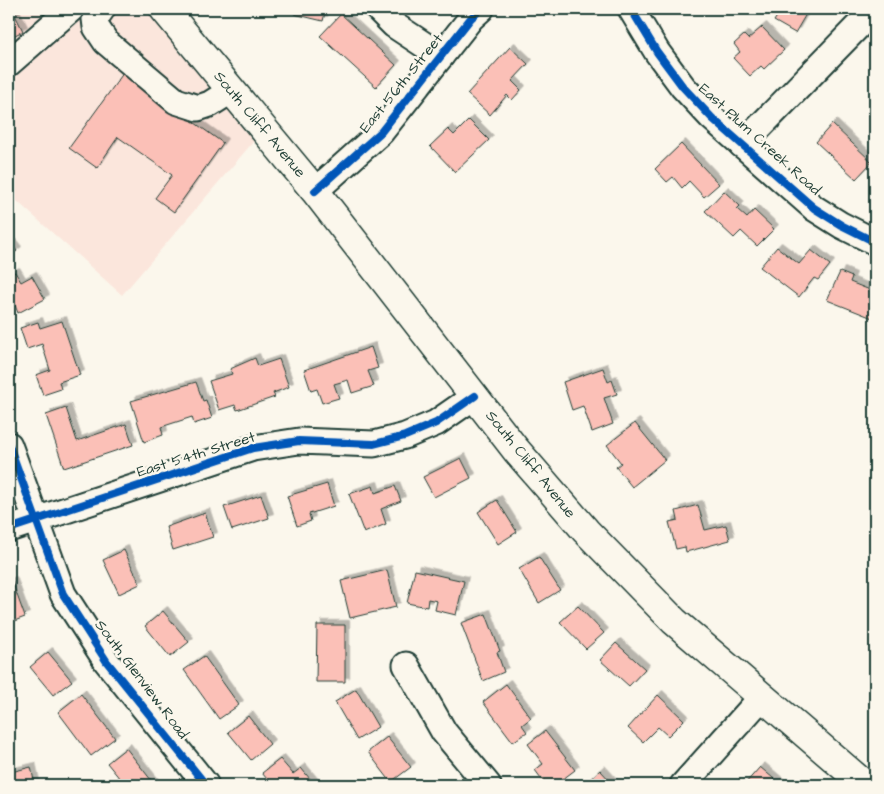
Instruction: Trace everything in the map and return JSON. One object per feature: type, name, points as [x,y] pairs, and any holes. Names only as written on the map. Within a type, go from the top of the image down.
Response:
[{"type":"main road","name":"South Cliff Avenue","points":[[164,9],[316,191],[516,450],[586,531],[674,621],[865,785]]},
{"type":"street","points":[[9,63],[71,9]]},
{"type":"street","points":[[102,9],[95,19],[100,34],[135,68],[176,102],[198,108],[210,104],[232,90]]},
{"type":"street","points":[[378,9],[394,25],[441,56]]},
{"type":"street","name":"East 56th Street","points":[[316,191],[380,132],[471,18],[482,9]]},
{"type":"street","name":"East Plum Creek Road","points":[[631,9],[657,52],[683,87],[712,118],[814,208],[840,225],[875,242]]},
{"type":"street","points":[[742,145],[867,17]]},
{"type":"street","name":"East 54th Street","points":[[9,529],[253,448],[299,441],[374,444],[405,436],[436,423],[475,396]]},
{"type":"street","name":"South Glenview Road","points":[[9,445],[63,594],[107,662],[206,785]]},
{"type":"street","points":[[406,665],[444,732],[488,785]]},
{"type":"street","points":[[684,785],[762,697]]},
{"type":"shaded area","points":[[9,9],[152,9],[254,141],[122,295],[9,194]]},
{"type":"building","points":[[9,9],[12,9],[23,31],[9,38]]},
{"type":"building","points":[[295,9],[326,9],[323,21],[294,14]]},
{"type":"building","points":[[773,9],[809,9],[795,33],[774,21],[780,12]]},
{"type":"building","points":[[341,14],[396,65],[376,87],[320,36]]},
{"type":"building","points":[[762,27],[784,50],[764,69],[761,66],[750,76],[733,58],[740,52],[734,44],[744,35],[748,39]]},
{"type":"building","points":[[510,47],[528,64],[512,81],[521,90],[512,100],[507,95],[490,115],[467,94]]},
{"type":"building","points":[[124,72],[223,143],[174,212],[155,198],[172,175],[118,137],[97,168],[69,148]]},
{"type":"building","points":[[469,120],[489,140],[455,172],[430,146],[448,129],[454,135]]},
{"type":"building","points":[[832,124],[872,162],[856,179],[816,142]]},
{"type":"building","points":[[681,144],[719,184],[704,197],[689,181],[682,188],[673,177],[667,182],[655,169]]},
{"type":"building","points":[[724,191],[740,206],[737,209],[747,218],[754,210],[774,229],[757,246],[741,231],[734,238],[705,211]]},
{"type":"building","points":[[9,241],[17,251],[9,257]]},
{"type":"building","points":[[777,247],[799,264],[811,250],[830,265],[818,280],[814,278],[799,297],[760,267]]},
{"type":"building","points":[[15,272],[21,282],[32,276],[45,299],[18,313],[14,303],[9,306],[9,275]]},
{"type":"building","points":[[840,272],[852,277],[850,282],[870,290],[872,286],[875,288],[875,319],[827,300]]},
{"type":"building","points":[[62,321],[80,375],[59,382],[61,389],[43,395],[36,375],[50,370],[42,344],[27,349],[20,328],[38,322],[40,328]]},
{"type":"building","points":[[371,347],[378,368],[368,371],[374,386],[352,393],[348,380],[334,384],[339,398],[322,403],[317,389],[311,391],[304,370]]},
{"type":"building","points":[[255,358],[258,366],[279,359],[289,387],[273,393],[275,397],[237,410],[235,405],[219,410],[209,381],[232,374],[230,369]]},
{"type":"building","points":[[603,368],[608,382],[612,380],[617,394],[604,398],[613,424],[592,432],[583,406],[572,410],[563,382]]},
{"type":"building","points":[[196,382],[203,401],[206,400],[212,418],[194,424],[192,417],[161,427],[163,435],[144,442],[131,401]]},
{"type":"building","points":[[66,408],[77,441],[126,424],[133,445],[64,468],[46,415]]},
{"type":"building","points":[[635,423],[665,460],[632,487],[616,467],[621,463],[607,445]]},
{"type":"building","points":[[461,458],[471,478],[434,497],[423,477]]},
{"type":"building","points":[[327,484],[334,506],[309,514],[311,521],[297,526],[287,496]]},
{"type":"building","points":[[373,486],[375,493],[395,486],[401,501],[381,509],[386,524],[364,533],[349,494]]},
{"type":"building","points":[[261,495],[269,518],[232,530],[224,507]]},
{"type":"building","points":[[497,500],[517,532],[498,544],[478,512]]},
{"type":"building","points":[[698,505],[705,530],[726,525],[730,540],[686,552],[685,547],[676,549],[669,522],[678,520],[676,511]]},
{"type":"building","points":[[205,513],[213,537],[173,550],[166,527]]},
{"type":"building","points":[[124,550],[140,584],[119,594],[103,560]]},
{"type":"building","points":[[539,557],[560,590],[539,603],[519,569]]},
{"type":"building","points":[[387,570],[396,607],[350,618],[341,581]]},
{"type":"building","points":[[415,570],[464,581],[456,615],[435,610],[437,601],[428,599],[427,607],[407,603]]},
{"type":"building","points":[[12,581],[25,617],[9,623],[9,582]]},
{"type":"building","points":[[578,606],[604,633],[586,649],[560,622]]},
{"type":"building","points":[[163,611],[189,642],[170,657],[145,626]]},
{"type":"building","points":[[486,614],[500,651],[497,652],[504,672],[483,681],[461,623]]},
{"type":"building","points":[[317,625],[345,625],[345,682],[316,682]]},
{"type":"building","points":[[616,643],[645,669],[629,686],[600,660]]},
{"type":"building","points":[[48,652],[72,681],[53,695],[30,667]]},
{"type":"building","points":[[204,656],[239,705],[219,719],[184,670]]},
{"type":"building","points":[[506,684],[531,718],[522,725],[527,732],[513,742],[483,702]]},
{"type":"building","points":[[356,689],[378,727],[357,740],[335,702]]},
{"type":"building","points":[[81,694],[115,738],[91,756],[58,712]]},
{"type":"building","points":[[658,695],[684,720],[668,736],[658,727],[643,742],[628,728]]},
{"type":"building","points":[[248,716],[270,744],[251,760],[228,732]]},
{"type":"building","points":[[545,731],[575,770],[555,785],[546,785],[535,770],[543,764],[528,744]]},
{"type":"building","points":[[387,737],[411,767],[391,782],[368,752]]},
{"type":"building","points":[[126,748],[155,785],[125,785],[107,763]]},
{"type":"building","points":[[280,759],[293,774],[301,768],[315,785],[272,785],[262,773]]},
{"type":"building","points":[[31,767],[35,785],[15,785],[11,772]]},
{"type":"building","points":[[760,767],[780,784],[744,785]]},
{"type":"building","points":[[600,770],[614,785],[584,785]]},
{"type":"cycle path","points":[[315,191],[381,132],[471,18],[481,9]]},
{"type":"cycle path","points":[[631,9],[657,52],[683,87],[712,118],[814,208],[841,225],[875,242]]},
{"type":"cycle path","points":[[9,529],[253,448],[299,441],[374,444],[405,436],[436,423],[475,396]]},
{"type":"cycle path","points":[[9,445],[63,594],[107,662],[206,785]]}]
